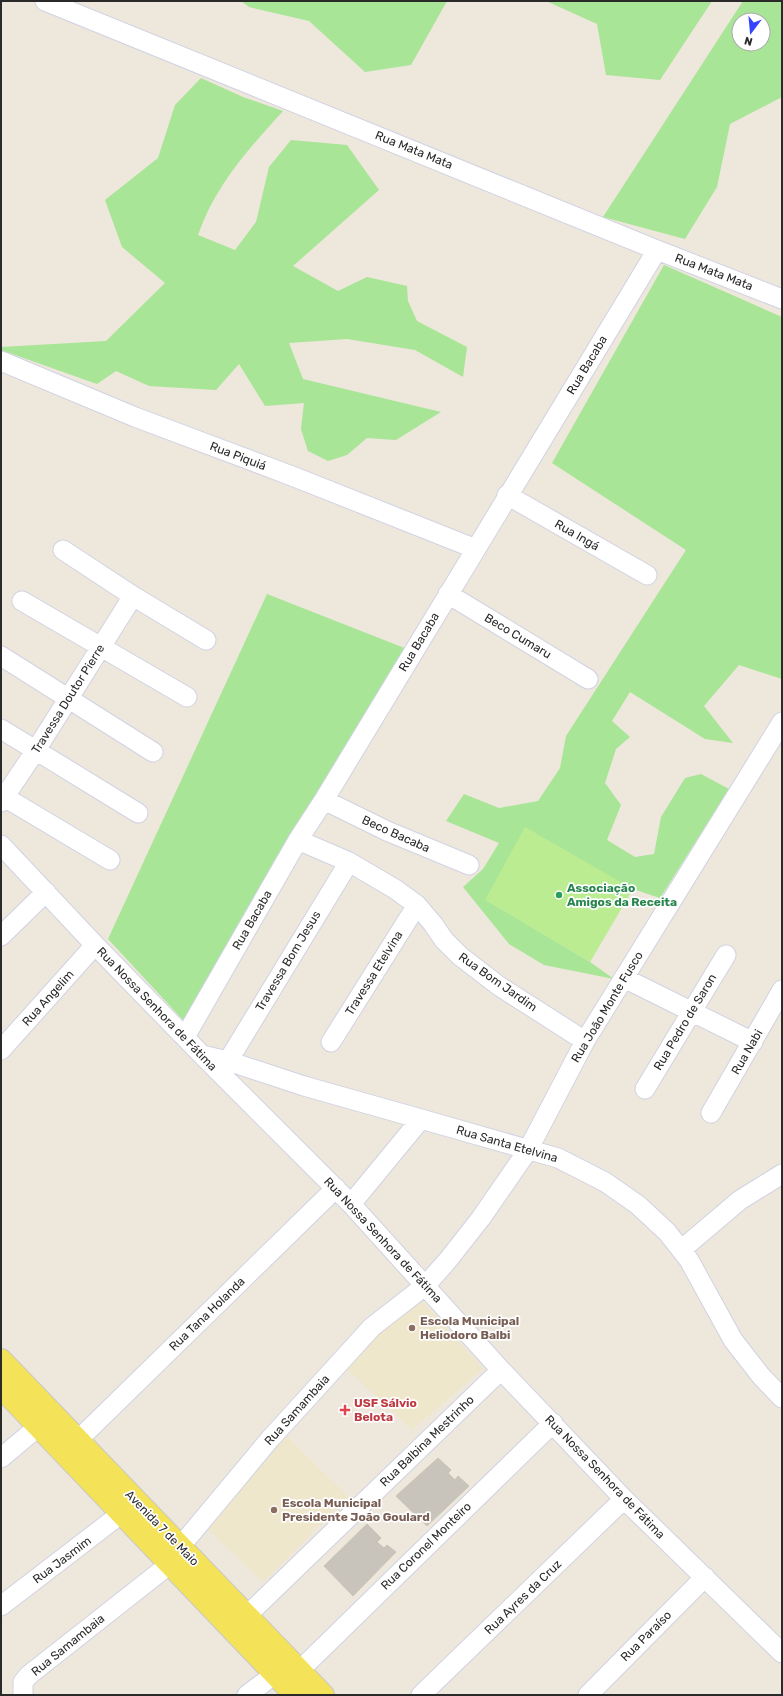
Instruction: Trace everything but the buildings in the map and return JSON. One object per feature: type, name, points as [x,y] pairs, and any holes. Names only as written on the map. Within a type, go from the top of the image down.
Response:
[{"type":"main road","name":"Avenida 7 de Maio","points":[[1,1360],[78,1440],[175,1555],[240,1623],[300,1670],[323,1695]]},
{"type":"main road","name":"Avenida 7 de Maio","points":[[1,1387],[122,1513],[175,1555]]},
{"type":"main road","name":"Avenida 7 de Maio","points":[[240,1623],[274,1674],[295,1695]]},
{"type":"street","name":"Rua Mata Mata","points":[[45,1],[589,221],[657,250],[782,299]]},
{"type":"street","name":"Rua Bacaba","points":[[186,1037],[298,840],[324,800],[657,250]]},
{"type":"street","name":"Rua Piquiá","points":[[1,361],[135,417],[292,476],[476,549]]},
{"type":"street","name":"Rua Ingá","points":[[508,495],[647,575]]},
{"type":"street","points":[[63,550],[132,596],[206,640]]},
{"type":"street","name":"Beco Cumaru","points":[[448,594],[588,678]]},
{"type":"street","name":"Travessa Doutor Pierre","points":[[2,798],[36,750],[132,596]]},
{"type":"street","points":[[22,601],[187,697]]},
{"type":"street","points":[[1,656],[153,752]]},
{"type":"street","name":"Rua João Monte Fusco","points":[[426,1285],[481,1218],[528,1150],[585,1041],[782,722]]},
{"type":"street","points":[[1,729],[138,814]]},
{"type":"street","points":[[2,798],[110,860]]},
{"type":"street","name":"Beco Bacaba","points":[[324,800],[387,831],[469,865]]},
{"type":"street","name":"Rua Bom Jardim","points":[[298,840],[349,862],[396,889],[417,905],[444,940],[460,956],[499,986],[585,1041]]},
{"type":"street","name":"Rua Nossa Senhora de Fátima","points":[[1,845],[95,946],[336,1188],[426,1285],[501,1370],[624,1499],[782,1653]]},
{"type":"street","name":"Travessa Bom Jesus","points":[[228,1061],[349,862]]},
{"type":"street","points":[[1,936],[46,892]]},
{"type":"street","name":"Travessa Etelvina","points":[[331,1042],[417,905]]},
{"type":"street","name":"Rua Angelim","points":[[1,1050],[95,946]]},
{"type":"street","name":"Rua Pedro de Saron","points":[[645,1089],[690,1012],[726,955]]},
{"type":"street","points":[[624,978],[753,1042]]},
{"type":"street","name":"Rua Nabi","points":[[711,1113],[782,990]]},
{"type":"street","name":"Rua Santa Etelvina","points":[[202,1055],[228,1061],[304,1086],[558,1158],[605,1182],[638,1205],[667,1232],[689,1260],[733,1340],[760,1376],[782,1398]]},
{"type":"street","points":[[351,1204],[420,1119]]},
{"type":"street","points":[[681,1250],[740,1200],[782,1174]]},
{"type":"street","name":"Rua Tana Holanda","points":[[78,1440],[336,1188]]},
{"type":"street","name":"Rua Samambaia","points":[[23,1689],[29,1675],[175,1555],[270,1439],[372,1327],[426,1285]]},
{"type":"street","name":"Rua Balbina Mestrinho","points":[[240,1623],[501,1370]]},
{"type":"street","name":"Rua Coronel Monteiro","points":[[300,1670],[553,1423]]},
{"type":"street","points":[[1,1458],[39,1426]]},
{"type":"street","name":"Rua Ayres da Cruz","points":[[421,1695],[624,1499]]},
{"type":"street","name":"Rua Jasmim","points":[[1,1606],[122,1513]]},
{"type":"street","name":"Rua Paraíso","points":[[588,1695],[705,1578]]},
{"type":"street","points":[[247,1695],[274,1674]]},
{"type":"shaded area","name":"Escola Municipal Heliodoro Balbi","points":[[416,1294],[483,1369],[412,1430],[341,1363]]},
{"type":"shaded area","name":"Escola Municipal Presidente João Goulard","points":[[283,1433],[348,1496],[263,1582],[201,1523]]},
{"type":"green space","points":[[241,1],[447,1],[411,65],[365,72],[309,21],[249,7]]},
{"type":"green space","points":[[546,1],[712,1],[660,80],[606,75],[597,24]]},
{"type":"green space","points":[[743,1],[782,1],[782,97],[730,124],[717,187],[685,239],[603,217],[731,20],[731,52],[771,52],[771,12],[736,12]]},
{"type":"green space","points":[[201,78],[243,97],[283,111],[234,168],[214,200],[198,235],[235,250],[256,222],[269,167],[291,140],[347,145],[379,190],[293,266],[338,291],[367,277],[407,286],[408,301],[417,321],[467,347],[463,377],[415,350],[347,339],[289,343],[303,379],[441,412],[396,440],[367,438],[347,455],[328,461],[308,451],[301,429],[304,403],[265,406],[239,364],[216,390],[149,386],[116,371],[97,384],[1,350],[1,347],[106,341],[165,283],[122,247],[105,200],[158,158],[175,105]]},
{"type":"green space","points":[[664,265],[782,317],[782,679],[739,665],[704,706],[733,743],[705,739],[630,692],[612,721],[630,737],[616,749],[605,783],[621,805],[607,840],[635,857],[654,854],[661,817],[685,778],[701,774],[729,789],[660,898],[633,889],[486,900],[590,962],[614,979],[544,965],[509,944],[463,887],[483,869],[499,843],[446,821],[464,794],[499,808],[538,801],[560,768],[566,736],[686,550],[552,463]]},
{"type":"green space","points":[[267,594],[407,649],[184,1021],[108,939]]},
{"type":"green space","name":"Associação Amigos da Receita","points":[[525,827],[633,889],[590,962],[485,900]]},
{"type":"place","name":"Associação Amigos da Receita","points":[[559,895]]},
{"type":"place","name":"Escola Municipal Heliodoro Balbi","points":[[412,1328]]},
{"type":"place","name":"USF Sálvio Belota","points":[[345,1410]]},
{"type":"place","name":"Escola Municipal Presidente João Goulard","points":[[274,1510]]}]
